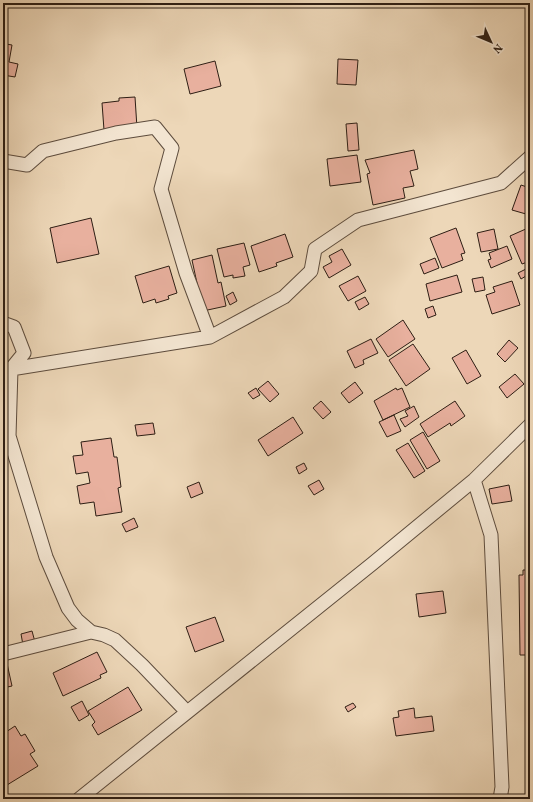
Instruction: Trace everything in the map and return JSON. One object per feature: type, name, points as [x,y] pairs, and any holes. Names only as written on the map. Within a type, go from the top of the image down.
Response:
[{"type":"street","points":[[3,162],[27,165],[43,150],[116,133],[155,127],[172,148],[160,189],[186,273],[210,337]]},
{"type":"street","points":[[6,368],[210,337],[284,297],[311,271],[315,249],[358,220],[501,183],[530,157]]},
{"type":"street","points":[[3,323],[14,327],[24,353],[6,368]]},
{"type":"street","points":[[6,368],[9,436],[46,557],[68,608],[77,620],[91,632],[115,640],[142,665],[187,712]]},
{"type":"street","points":[[79,799],[372,564],[474,480],[530,425]]},
{"type":"street","points":[[474,480],[491,535],[502,787],[500,799]]},
{"type":"street","points":[[3,654],[91,632]]},
{"type":"building","points":[[3,36],[7,37],[6,44],[12,45],[9,62],[18,64],[15,77],[3,75]]},
{"type":"building","points":[[338,59],[358,60],[356,85],[337,84]]},
{"type":"building","points":[[215,61],[221,86],[190,94],[184,69]]},
{"type":"building","points":[[135,97],[137,128],[104,130],[102,103],[119,101],[119,98]]},
{"type":"building","points":[[357,123],[359,150],[348,151],[346,124]]},
{"type":"building","points":[[414,150],[418,169],[410,171],[414,186],[403,188],[405,198],[373,205],[367,174],[370,173],[365,160]]},
{"type":"building","points":[[357,155],[361,182],[330,186],[327,159]]},
{"type":"building","points":[[521,185],[530,188],[530,210],[527,209],[526,214],[512,210]]},
{"type":"building","points":[[91,218],[99,254],[57,263],[50,228]]},
{"type":"building","points":[[456,228],[465,253],[461,254],[463,260],[442,268],[430,238]]},
{"type":"building","points":[[528,228],[530,234],[530,261],[522,264],[510,236]]},
{"type":"building","points":[[494,229],[498,249],[481,252],[477,233]]},
{"type":"building","points":[[285,234],[293,257],[276,263],[277,266],[259,272],[251,246]]},
{"type":"building","points":[[244,243],[250,265],[243,267],[245,276],[233,278],[233,275],[224,277],[217,249]]},
{"type":"building","points":[[507,246],[512,259],[491,268],[488,260],[491,259],[489,253]]},
{"type":"building","points":[[342,249],[351,265],[329,278],[323,267],[332,262],[329,256]]},
{"type":"building","points":[[212,255],[218,283],[221,282],[226,306],[203,311],[192,260]]},
{"type":"building","points":[[435,258],[439,268],[424,274],[420,264]]},
{"type":"building","points":[[169,266],[177,293],[168,296],[169,299],[156,303],[155,299],[143,303],[135,276]]},
{"type":"building","points":[[530,267],[530,282],[526,276],[521,279],[518,273]]},
{"type":"building","points":[[457,275],[462,292],[430,301],[426,284]]},
{"type":"building","points":[[358,276],[366,291],[348,301],[339,286]]},
{"type":"building","points":[[483,277],[485,290],[475,292],[472,279]]},
{"type":"building","points":[[512,281],[520,305],[492,314],[486,295],[495,292],[493,287]]},
{"type":"building","points":[[233,292],[237,301],[230,305],[226,296]]},
{"type":"building","points":[[365,297],[369,304],[359,310],[355,302]]},
{"type":"building","points":[[433,306],[436,315],[428,318],[425,309]]},
{"type":"building","points":[[403,320],[415,339],[388,357],[376,339]]},
{"type":"building","points":[[371,339],[378,353],[363,360],[364,364],[355,368],[347,351]]},
{"type":"building","points":[[509,340],[518,348],[505,362],[497,354]]},
{"type":"building","points":[[413,344],[430,369],[406,386],[389,360]]},
{"type":"building","points":[[466,350],[481,376],[467,384],[452,358]]},
{"type":"building","points":[[515,374],[524,384],[507,398],[499,387]]},
{"type":"building","points":[[268,381],[279,394],[270,402],[258,389]]},
{"type":"building","points":[[355,382],[363,393],[349,403],[341,393]]},
{"type":"building","points":[[256,388],[260,395],[253,399],[248,393]]},
{"type":"building","points":[[396,388],[397,390],[402,388],[410,407],[383,420],[374,401]]},
{"type":"building","points":[[321,401],[331,412],[323,419],[313,408]]},
{"type":"building","points":[[455,401],[465,416],[451,426],[450,423],[428,437],[420,424]]},
{"type":"building","points":[[414,406],[419,417],[405,427],[400,419],[408,416],[405,411]]},
{"type":"building","points":[[394,415],[401,431],[387,437],[379,422]]},
{"type":"building","points":[[293,417],[303,433],[268,456],[258,440]]},
{"type":"building","points":[[153,423],[155,434],[137,436],[135,425]]},
{"type":"building","points":[[423,432],[440,461],[427,469],[410,440]]},
{"type":"building","points":[[111,438],[114,457],[117,457],[121,487],[118,488],[122,512],[96,516],[94,502],[80,504],[77,486],[90,483],[88,472],[76,474],[73,456],[83,455],[81,442]]},
{"type":"building","points":[[408,443],[425,471],[414,478],[396,450]]},
{"type":"building","points":[[304,463],[307,469],[299,474],[296,467]]},
{"type":"building","points":[[319,480],[324,489],[314,495],[308,486]]},
{"type":"building","points":[[199,482],[203,493],[191,498],[187,487]]},
{"type":"building","points":[[509,485],[512,501],[492,504],[489,489]]},
{"type":"building","points":[[134,518],[138,527],[126,532],[122,524]]},
{"type":"building","points":[[523,570],[530,570],[530,655],[520,655],[519,575],[523,575]]},
{"type":"building","points":[[443,591],[446,613],[419,617],[416,594]]},
{"type":"building","points":[[215,617],[224,641],[195,652],[186,627]]},
{"type":"building","points":[[32,631],[35,642],[23,645],[21,634]]},
{"type":"building","points":[[97,652],[107,672],[100,675],[101,678],[63,696],[53,673]]},
{"type":"building","points":[[3,659],[6,659],[12,686],[3,688]]},
{"type":"building","points":[[128,687],[142,710],[98,735],[92,725],[95,722],[88,711]]},
{"type":"building","points":[[4,698],[7,713],[4,714],[6,722],[3,722]]},
{"type":"building","points":[[82,701],[89,715],[79,721],[71,707]]},
{"type":"building","points":[[353,703],[356,707],[348,712],[345,707]]},
{"type":"building","points":[[414,708],[415,718],[432,716],[434,731],[396,736],[393,718],[399,717],[398,711]]},
{"type":"building","points":[[15,726],[21,736],[25,734],[35,751],[30,754],[38,766],[7,785],[3,779],[3,734]]}]
